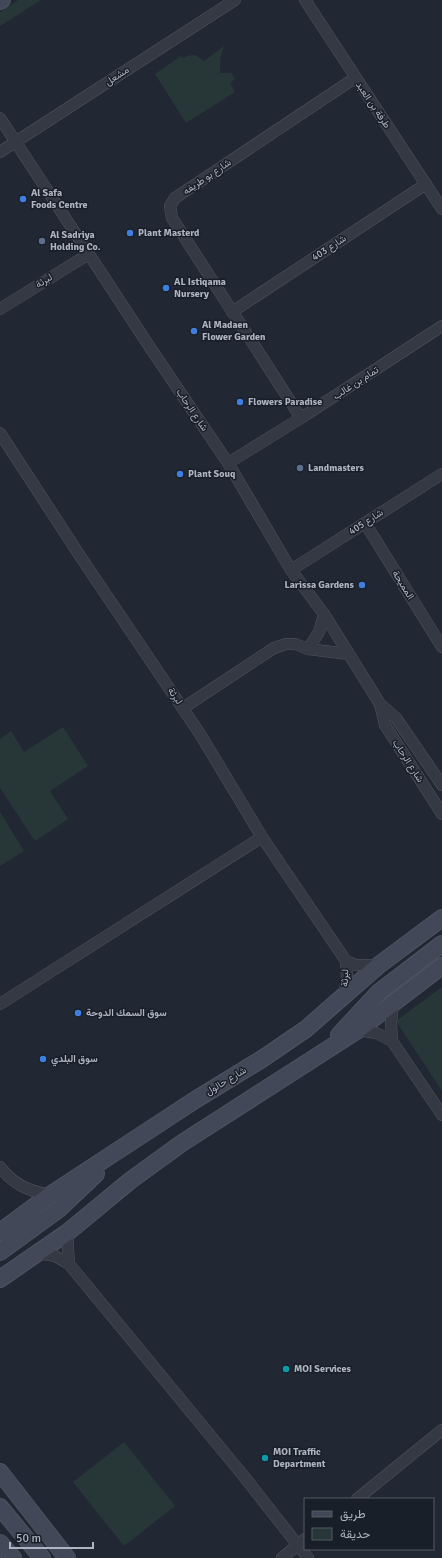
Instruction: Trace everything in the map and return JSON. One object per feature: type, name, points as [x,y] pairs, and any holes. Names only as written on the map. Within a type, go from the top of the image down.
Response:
[{"type":"main road","name":"شارع حالول","points":[[0,1232],[50,1195],[195,1100],[262,1059],[306,1029],[379,965],[442,918]]},
{"type":"main road","points":[[322,1054],[378,993],[442,944]]},
{"type":"main road","points":[[0,1280],[68,1232],[131,1180],[182,1143],[358,1030],[442,966]]},
{"type":"main road","points":[[0,1252],[59,1209],[123,1148]]},
{"type":"main road","points":[[0,1472],[67,1558]]},
{"type":"main road","points":[[0,1507],[42,1558]]},
{"type":"main road","points":[[0,1543],[13,1558]]},
{"type":"street","name":"مشعل","points":[[0,152],[235,0]]},
{"type":"street","name":"طرفة بن العبد","points":[[305,0],[442,209]]},
{"type":"street","name":"شارع بو طريفه","points":[[302,418],[172,218],[170,206],[175,198],[355,78]]},
{"type":"street","name":"شارع الرحاب","points":[[0,118],[228,463],[291,570],[324,614],[380,704],[396,718],[442,785]]},
{"type":"street","name":"شارع 403","points":[[232,312],[426,184]]},
{"type":"street","name":"لبرثة","points":[[0,309],[89,254]]},
{"type":"street","name":"تمام بن غالب","points":[[228,463],[302,418],[442,326]]},
{"type":"street","name":"لبرثة","points":[[0,433],[82,559],[183,708],[262,836],[346,961],[346,984],[344,995]]},
{"type":"street","name":"شارع 405","points":[[291,570],[442,474]]},
{"type":"street","name":"المميحة","points":[[365,523],[442,647]]},
{"type":"street","points":[[308,649],[319,632],[324,614]]},
{"type":"street","points":[[183,708],[274,648],[286,644],[295,644],[308,649],[348,654]]},
{"type":"street","name":"شارع الرحاب","points":[[380,704],[385,726],[442,814]]},
{"type":"street","points":[[0,1004],[262,836]]},
{"type":"street","name":"لبرثة","points":[[346,961],[356,965],[379,965]]},
{"type":"street","points":[[392,1041],[391,1024],[393,1003]]},
{"type":"street","points":[[358,1030],[376,1033],[392,1041],[442,1115]]},
{"type":"street","points":[[0,1167],[16,1184],[31,1191],[50,1195]]},
{"type":"street","points":[[68,1232],[69,1264]]},
{"type":"street","points":[[38,1253],[55,1256],[69,1264],[242,1474],[301,1542],[282,1558]]},
{"type":"street","points":[[358,1498],[442,1430]]},
{"type":"green space","points":[[18,0],[41,0],[0,26],[0,12]]},
{"type":"green space","points":[[224,46],[220,59],[220,73],[231,73],[235,79],[230,83],[235,92],[186,123],[155,74],[181,56],[183,58],[194,55],[204,61]]},
{"type":"green space","points":[[63,727],[88,766],[50,791],[68,819],[35,841],[0,788],[0,739],[11,731],[24,752]]},
{"type":"green space","points":[[0,812],[24,851],[0,866]]},
{"type":"green space","points":[[442,987],[442,1091],[396,1021]]},
{"type":"green space","points":[[124,1442],[175,1506],[124,1546],[73,1482]]},
{"type":"place","name":"Al Safa Foods Centre","points":[[23,199]]},
{"type":"place","name":"Plant Masterd","points":[[130,233]]},
{"type":"place","name":"Al Sadriya Holding Co.","points":[[42,241]]},
{"type":"place","name":"AL Istiqama Nursery","points":[[166,288]]},
{"type":"place","name":"Al Madaen Flower Garden","points":[[194,331]]},
{"type":"place","name":"Flowers Paradise","points":[[240,402]]},
{"type":"place","name":"Landmasters","points":[[300,468]]},
{"type":"place","name":"Plant Souq","points":[[180,474]]},
{"type":"place","name":"Larissa Gardens","points":[[362,585]]},
{"type":"place","name":"سوق السمك الدوحة","points":[[78,1013]]},
{"type":"place","name":"سوق البلدي","points":[[43,1059]]},
{"type":"place","name":"MOI Services","points":[[286,1369]]},
{"type":"place","name":"MOI Traffic Department","points":[[265,1458]]}]
